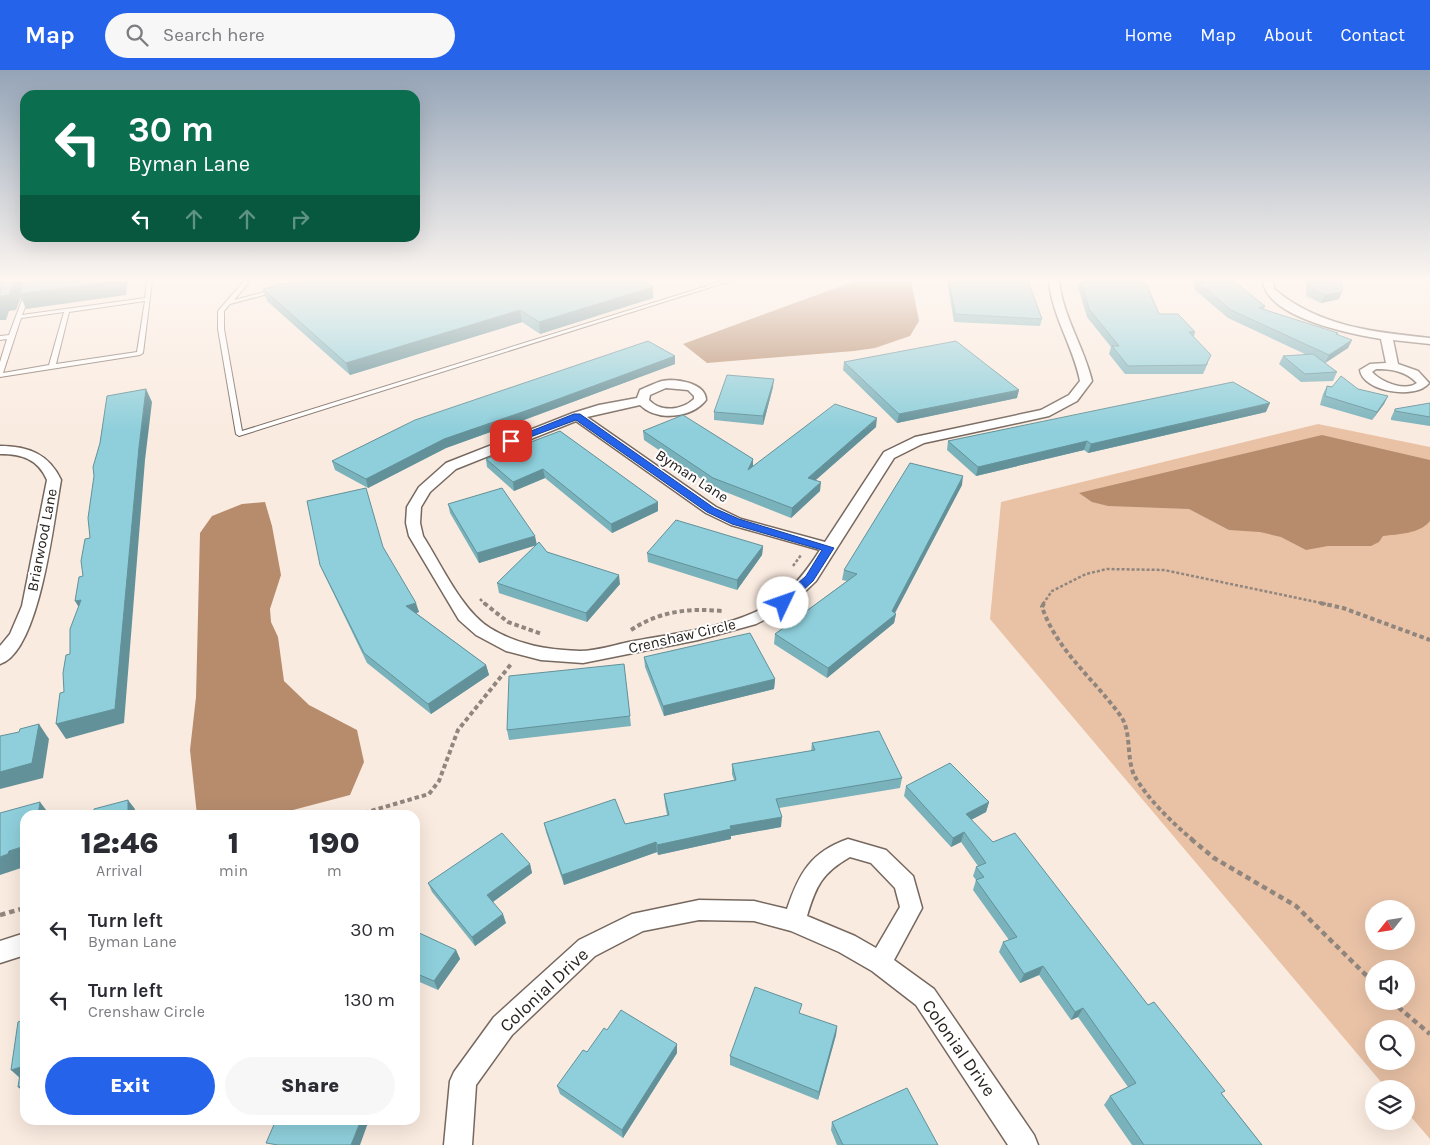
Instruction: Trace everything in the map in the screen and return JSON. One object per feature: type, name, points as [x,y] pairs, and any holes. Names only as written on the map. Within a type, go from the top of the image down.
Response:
[{"type":"street","name":"Crenshaw Circle","points":[[643,401],[600,409],[577,416],[451,466],[424,490],[414,507],[413,523],[416,536],[464,616],[482,631],[512,647],[523,650],[541,654],[583,657],[698,634],[750,620],[783,603],[810,578],[889,454],[920,440],[1045,412],[1073,398],[1086,381],[1084,368],[1069,331]]},
{"type":"street","points":[[1366,331],[1430,341]]},
{"type":"street","points":[[1386,335],[1393,367]]},
{"type":"street","name":"Byman Lane","points":[[577,416],[711,510],[736,522],[828,548]]},
{"type":"street","name":"Briarwood Lane","points":[[0,450],[36,455],[49,468],[54,480],[30,606],[18,636],[0,658]]},
{"type":"street","points":[[794,921],[805,887],[824,861],[848,848],[878,856],[905,883],[911,908],[880,964]]},
{"type":"street","name":"Colonial Drive","points":[[458,1145],[462,1081],[503,1026],[587,948],[640,921],[699,910],[754,911],[794,921],[847,944],[880,964],[925,997],[1024,1145]]},
{"type":"street","points":[[0,952],[20,946]]},
{"type":"lane","points":[[13,331],[0,373],[140,353],[143,331]]},
{"type":"lane","points":[[52,367],[61,331]]},
{"type":"lane","points":[[220,331],[239,434],[567,331]]},
{"type":"lane","points":[[0,338],[11,337]]},
{"type":"path","points":[[788,573],[801,554]]},
{"type":"path","points":[[1365,974],[1296,906],[1214,858],[1170,821],[1134,774],[1122,717],[1062,646],[1048,625],[1042,607],[1046,597],[1052,591],[1086,574],[1107,570],[1164,570],[1343,608],[1430,640]]},
{"type":"path","points":[[480,599],[490,611],[507,623],[547,636]]},
{"type":"path","points":[[630,631],[647,618],[689,608],[725,611]]},
{"type":"path","points":[[373,810],[429,794],[439,781],[458,730],[537,633]]},
{"type":"path","points":[[0,915],[20,909]]},
{"type":"path","points":[[1402,1010],[1430,1034]]},
{"type":"shaded area","points":[[718,331],[913,331],[910,336],[875,348],[707,363],[683,344]]},
{"type":"shaded area","points":[[1318,424],[1430,447],[1430,1139],[1415,1122],[1415,1080],[1379,1080],[1371,1070],[1415,1070],[1415,1020],[1365,1020],[1365,1063],[990,619],[1001,502]]},
{"type":"shaded area","points":[[1322,435],[1430,460],[1430,521],[1421,529],[1415,531],[1383,536],[1379,542],[1371,546],[1328,546],[1306,550],[1281,537],[1260,532],[1229,530],[1189,509],[1108,506],[1092,502],[1079,493]]},
{"type":"shaded area","points":[[265,502],[272,526],[281,575],[270,609],[271,622],[278,637],[284,681],[309,705],[357,730],[364,762],[350,795],[293,810],[196,810],[190,750],[196,697],[200,533],[212,516],[242,504]]},
{"type":"building","points":[[310,331],[451,331],[346,363]]},
{"type":"building","points":[[1107,331],[1194,331],[1189,332],[1211,355],[1206,365],[1128,366],[1112,346],[1119,346]]},
{"type":"building","points":[[1277,331],[1332,331],[1352,340],[1329,355]]},
{"type":"building","points":[[648,341],[675,356],[444,439],[366,479],[332,461],[415,420]]},
{"type":"building","points":[[956,341],[1019,390],[899,414],[844,362]]},
{"type":"building","points":[[1313,354],[1337,372],[1305,374],[1283,356]]},
{"type":"building","points":[[727,375],[774,379],[763,416],[714,412]]},
{"type":"building","points":[[1341,376],[1358,389],[1388,396],[1377,412],[1325,396],[1327,386],[1332,387]]},
{"type":"building","points":[[1233,382],[1270,403],[1091,444],[1087,441],[978,467],[948,441]]},
{"type":"building","points":[[146,389],[115,709],[56,724],[60,693],[64,692],[63,673],[66,655],[70,654],[70,629],[81,600],[75,601],[79,577],[83,576],[81,561],[85,539],[90,538],[88,518],[94,476],[93,467],[100,443],[107,396]]},
{"type":"building","points":[[1430,403],[1430,417],[1395,411],[1395,409]]},
{"type":"building","points":[[835,404],[877,418],[808,478],[821,482],[792,508],[713,478],[643,431],[683,415],[753,459],[748,470]]},
{"type":"building","points":[[560,431],[658,502],[611,524],[543,469],[513,482],[486,459]]},
{"type":"building","points":[[910,463],[963,476],[892,611],[896,614],[828,668],[775,634],[857,574],[844,570]]},
{"type":"building","points":[[366,488],[383,547],[416,603],[406,606],[486,665],[428,704],[364,653],[320,565],[307,501]]},
{"type":"building","points":[[502,488],[535,536],[477,553],[448,504]]},
{"type":"building","points":[[676,520],[763,546],[737,580],[647,553]]},
{"type":"building","points":[[539,542],[547,552],[619,575],[586,613],[497,583]]},
{"type":"building","points":[[750,633],[775,679],[663,706],[644,657]]},
{"type":"building","points":[[624,664],[630,716],[507,730],[509,676]]},
{"type":"building","points":[[39,724],[32,763],[0,772],[0,736],[19,732],[20,729]]},
{"type":"building","points":[[879,731],[902,778],[776,799],[782,817],[730,826],[731,829],[657,845],[656,842],[562,875],[544,823],[615,799],[625,824],[669,815],[664,794],[736,780],[732,764],[815,750],[812,743]]},
{"type":"building","points":[[950,763],[989,802],[966,814],[993,842],[1015,833],[1148,1005],[1154,1002],[1225,1091],[1221,1093],[1262,1145],[1144,1145],[1110,1096],[1136,1083],[1083,1008],[1075,1012],[1043,966],[1024,974],[1003,942],[1017,937],[976,880],[984,877],[976,867],[986,863],[964,832],[953,838],[906,786]]},
{"type":"building","points":[[128,800],[128,810],[94,809]]},
{"type":"building","points":[[40,802],[39,810],[20,810],[20,848],[9,851],[8,854],[0,857],[0,813]]},
{"type":"building","points":[[502,833],[530,864],[487,895],[503,914],[472,937],[428,883]]},
{"type":"building","points":[[420,933],[456,950],[434,981],[420,975]]},
{"type":"building","points":[[755,987],[802,1004],[799,1013],[837,1026],[819,1092],[730,1056]]},
{"type":"building","points":[[621,1010],[677,1044],[622,1130],[557,1086],[583,1050],[587,1052],[604,1028],[607,1030]]},
{"type":"building","points":[[20,1021],[20,1067],[11,1070],[18,1022]]},
{"type":"building","points":[[907,1088],[938,1145],[843,1145],[832,1122]]},
{"type":"building","points":[[274,1125],[359,1125],[351,1145],[278,1145],[266,1143]]},
{"type":"route","points":[[511,441],[577,416],[711,510],[736,522],[828,548],[810,578],[783,603]]}]
